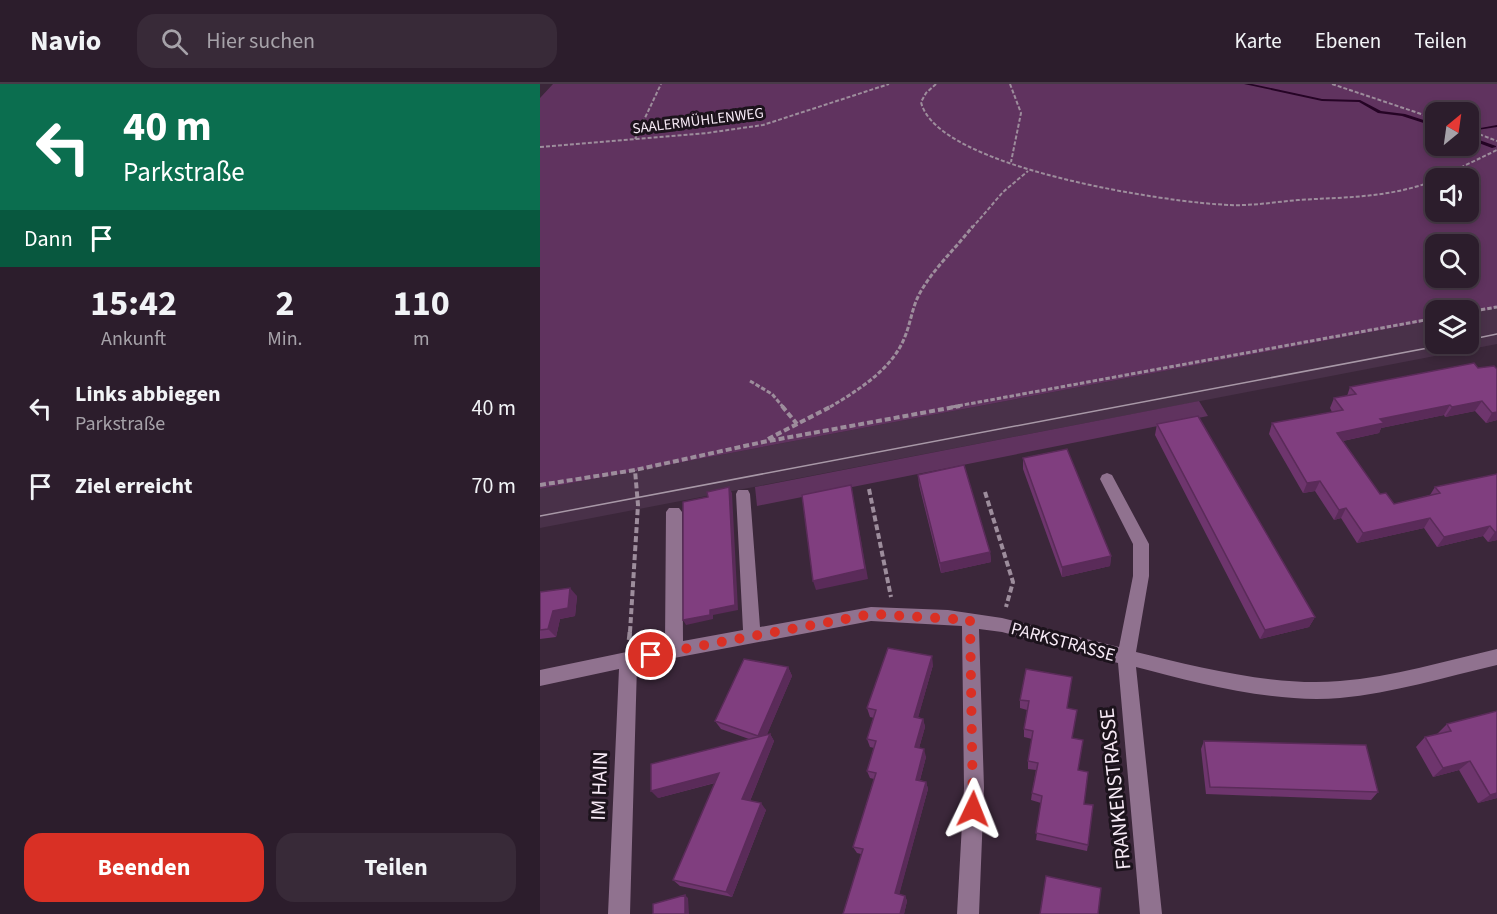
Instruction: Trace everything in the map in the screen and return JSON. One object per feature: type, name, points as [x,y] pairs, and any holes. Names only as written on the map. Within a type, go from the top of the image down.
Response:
[{"type":"street","name":"FRANKENSTRASSE","points":[[1107,479],[1141,544],[1141,576],[1126,658],[1150,914]]},
{"type":"street","points":[[743,494],[753,635]]},
{"type":"street","points":[[674,512],[674,651]]},
{"type":"street","name":"PARKSTRASSE","points":[[540,678],[628,659],[872,614],[970,620],[1002,625],[1188,673],[1287,689],[1338,690],[1382,684],[1497,657]]},
{"type":"street","points":[[968,914],[974,788],[970,620]]},
{"type":"street","name":"IM HAIN","points":[[619,914],[628,659]]},
{"type":"path","points":[[635,139],[661,84]]},
{"type":"path","name":"SAALERMÜHLENWEG","points":[[540,147],[699,134],[763,125],[806,113],[889,84]]},
{"type":"path","points":[[936,84],[926,93],[921,102],[924,114],[940,129],[969,147],[1028,170],[1129,194],[1230,205],[1386,197],[1425,183]]},
{"type":"path","points":[[1010,84],[1021,113],[1019,138],[1011,162]]},
{"type":"path","points":[[1332,84],[1425,115]]},
{"type":"path","points":[[1479,134],[1497,141]]},
{"type":"path","points":[[1460,168],[1497,150]]},
{"type":"path","points":[[763,442],[862,387],[884,367],[903,344],[915,303],[923,288],[988,207],[1013,180],[1028,170]]},
{"type":"path","points":[[1479,310],[1497,307]]},
{"type":"path","points":[[540,485],[635,470],[763,442],[1425,320]]},
{"type":"path","points":[[750,381],[772,394],[796,424]]},
{"type":"path","points":[[628,659],[638,505],[635,470]]},
{"type":"path","points":[[869,489],[894,615]]},
{"type":"path","points":[[985,492],[1013,582],[1002,625]]},
{"type":"shaded area","points":[[553,84],[1497,84],[1497,308],[1479,311],[1479,300],[1425,300],[1425,322],[540,489],[540,98]]},
{"type":"shaded area","points":[[1497,308],[1497,344],[1479,347],[1479,311]]},
{"type":"shaded area","points":[[1425,322],[1425,354],[1445,354],[540,528],[540,489]]},
{"type":"shaded area","points":[[1199,401],[1208,416],[757,506],[755,487]]},
{"type":"building","points":[[1474,363],[1478,368],[1494,366],[1497,369],[1497,412],[1492,413],[1482,401],[1452,407],[1450,405],[1380,419],[1384,423],[1337,433],[1380,494],[1386,493],[1394,504],[1440,493],[1435,487],[1497,474],[1497,532],[1490,526],[1444,537],[1430,518],[1363,533],[1346,508],[1339,510],[1320,481],[1307,483],[1272,423],[1343,410],[1334,398],[1356,394],[1350,387]]},
{"type":"building","points":[[1198,416],[1315,617],[1265,630],[1157,424]]},
{"type":"building","points":[[1067,449],[1111,556],[1062,567],[1023,458]]},
{"type":"building","points":[[964,465],[990,552],[940,563],[918,475]]},
{"type":"building","points":[[851,485],[865,569],[813,581],[802,495]]},
{"type":"building","points":[[729,487],[735,605],[710,610],[710,615],[683,620],[683,502],[708,497],[707,492]]},
{"type":"building","points":[[570,588],[568,608],[553,611],[548,629],[540,630],[540,592]]},
{"type":"building","points":[[888,648],[932,656],[914,717],[923,719],[915,747],[924,749],[916,780],[926,782],[895,893],[905,896],[900,914],[843,914],[863,849],[853,847],[876,773],[867,771],[876,741],[867,739],[876,710],[867,708]]},
{"type":"building","points":[[744,659],[788,667],[758,736],[715,721]]},
{"type":"building","points":[[1026,669],[1072,677],[1067,708],[1077,710],[1072,738],[1083,740],[1078,770],[1088,772],[1084,804],[1093,805],[1088,845],[1036,833],[1042,796],[1032,793],[1038,763],[1028,761],[1033,731],[1024,729],[1029,701],[1020,700]]},
{"type":"building","points":[[1497,711],[1497,793],[1490,795],[1470,761],[1443,768],[1425,737],[1451,731],[1447,724]]},
{"type":"building","points":[[770,734],[742,799],[761,803],[726,892],[673,880],[719,773],[651,791],[651,764]]},
{"type":"building","points":[[1204,741],[1366,745],[1378,792],[1210,787]]},
{"type":"building","points":[[1046,876],[1101,888],[1098,914],[1040,914]]},
{"type":"building","points":[[685,895],[685,914],[653,914],[653,904]]},
{"type":"waterway","points":[[1246,84],[1322,100],[1360,101],[1380,112],[1403,115],[1425,122]]},
{"type":"waterway","points":[[1479,129],[1497,126]]},
{"type":"waterway","points":[[1479,141],[1494,147]]},
{"type":"tram line","points":[[1479,338],[1497,334]]},
{"type":"tram line","points":[[540,516],[1425,349]]},
{"type":"route","points":[[651,655],[872,614],[970,620],[973,809]]}]
